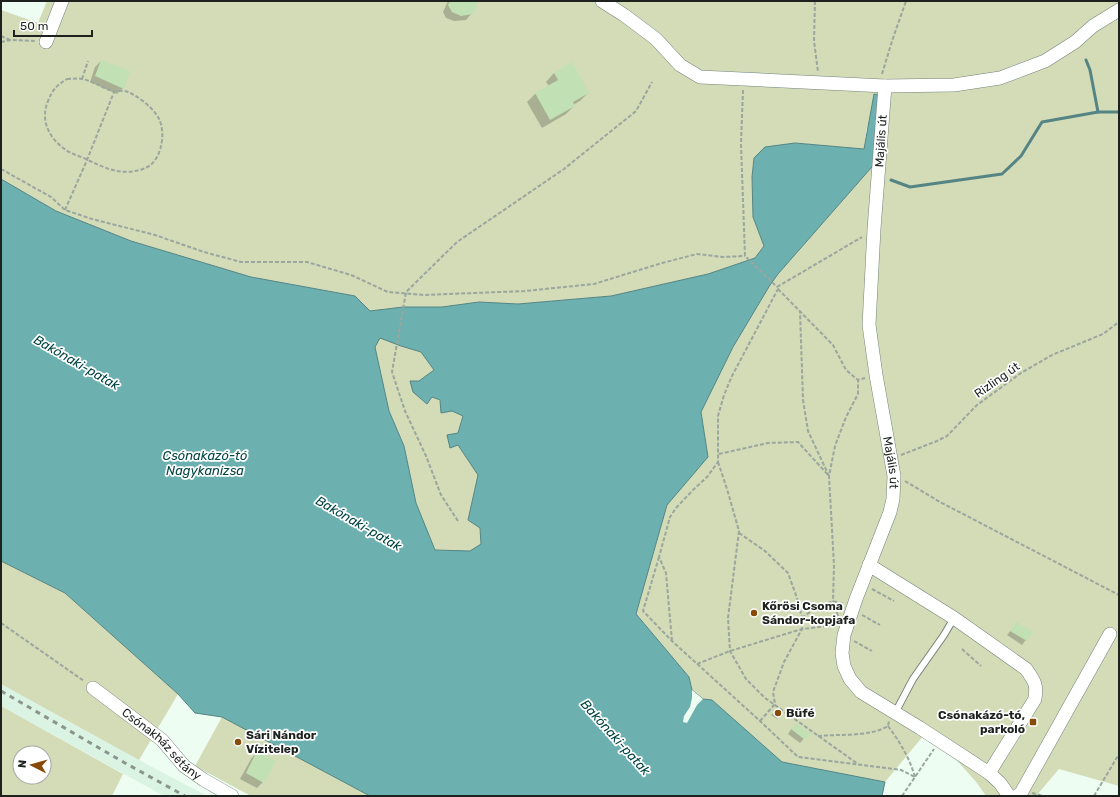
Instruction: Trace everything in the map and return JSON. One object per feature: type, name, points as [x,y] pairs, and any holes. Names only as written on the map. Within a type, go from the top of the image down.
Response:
[{"type":"street","points":[[46,42],[62,1]]},
{"type":"street","points":[[602,1],[624,15],[656,39],[680,65],[700,77],[885,86],[954,85],[1000,78],[1045,61],[1075,42],[1092,26],[1119,10]]},
{"type":"street","name":"Majális út","points":[[885,86],[874,229],[869,325],[876,375],[894,476],[893,499],[890,512],[844,628],[843,659],[850,679],[861,692],[920,728],[989,774],[1000,783],[1009,796]]},
{"type":"street","points":[[869,565],[954,618],[1026,669],[1033,680],[1036,688],[1035,699],[989,774]]},
{"type":"street","points":[[1017,796],[1021,793],[1110,634]]},
{"type":"street","name":"Csónakház sétány","points":[[93,688],[162,740],[184,766],[204,780],[232,796]]},
{"type":"lane","points":[[895,713],[914,679],[954,618]]},
{"type":"path","points":[[815,1],[814,41],[820,83]]},
{"type":"path","points":[[885,86],[882,77],[892,41],[906,1]]},
{"type":"path","points":[[1,36],[11,40]]},
{"type":"path","points":[[1,42],[11,40],[46,42]]},
{"type":"path","points":[[82,79],[88,61]]},
{"type":"path","points":[[67,79],[82,79],[114,92],[125,91],[141,99],[154,111],[159,119],[162,138],[161,147],[157,157],[147,168],[134,171],[108,170],[69,152],[50,134],[45,123],[44,115],[45,108],[56,85],[67,79]]},
{"type":"path","points":[[743,79],[741,144],[745,256],[833,345],[846,370],[858,380]]},
{"type":"path","points":[[458,521],[441,495],[426,456],[404,412],[392,372],[406,292],[457,242],[564,169],[636,111],[652,82]]},
{"type":"path","points":[[65,210],[114,92]]},
{"type":"path","points":[[1,170],[51,197],[65,210],[92,219],[155,235],[204,252],[241,262],[307,262],[351,275],[388,292],[406,292],[424,295],[532,290],[594,284],[697,254],[722,257],[745,256]]},
{"type":"path","points":[[858,765],[831,744],[817,736],[765,698],[746,679],[730,651],[728,618],[739,532],[728,489],[718,462],[718,416],[724,395],[732,376],[777,288],[874,229]]},
{"type":"path","points":[[800,311],[803,400],[808,431],[829,476]]},
{"type":"path","name":"Rizling út","points":[[891,459],[937,442],[947,436],[977,405],[1021,373],[1052,356],[1102,334],[1119,322]]},
{"type":"path","points":[[858,380],[876,375]]},
{"type":"path","points":[[858,380],[858,394],[846,417],[835,446],[829,476],[834,565],[833,601],[844,628],[872,651]]},
{"type":"path","points":[[718,454],[768,443],[798,442],[829,476]]},
{"type":"path","points":[[718,462],[707,477],[689,494],[670,517],[643,612],[672,642],[798,757],[901,770],[915,777]]},
{"type":"path","points":[[894,476],[912,484],[947,506],[1119,595]]},
{"type":"path","points":[[739,532],[765,551],[788,573],[802,618],[802,629],[784,662],[773,692],[775,704]]},
{"type":"path","points":[[659,557],[666,573],[672,642]]},
{"type":"path","points":[[862,583],[894,601]]},
{"type":"path","points":[[802,618],[814,609],[833,601],[852,608],[880,625]]},
{"type":"path","points":[[1,623],[93,688]]},
{"type":"path","points":[[697,664],[730,651],[802,629],[844,628]]},
{"type":"path","points":[[962,649],[981,666]]},
{"type":"path","points":[[760,721],[775,704]]},
{"type":"path","points":[[817,736],[866,733],[888,726],[903,747],[911,763],[915,777]]},
{"type":"path","points":[[902,796],[939,741]]},
{"type":"path","points":[[1094,796],[1119,754]]},
{"type":"shaded area","points":[[47,1],[1119,1],[1119,786],[1059,769],[1036,796],[986,796],[977,783],[929,729],[885,782],[782,762],[712,700],[703,699],[692,690],[689,677],[636,614],[667,505],[708,457],[701,412],[733,347],[770,285],[878,160],[867,126],[864,149],[795,143],[754,158],[752,177],[753,217],[764,246],[755,258],[708,274],[611,296],[518,304],[479,302],[442,307],[403,307],[370,311],[355,296],[251,277],[131,241],[56,211],[1,179],[1,10],[38,23]]},
{"type":"shaded area","points":[[380,337],[401,346],[421,352],[434,370],[419,381],[427,404],[432,397],[463,416],[458,433],[447,435],[451,448],[458,445],[478,475],[468,520],[480,528],[481,544],[470,551],[435,550],[416,503],[404,446],[389,411],[375,346]]},
{"type":"shaded area","points":[[1,561],[65,593],[178,694],[139,760],[1,684]]},
{"type":"shaded area","points":[[1,684],[207,796],[164,796],[1,706]]},
{"type":"shaded area","points":[[1,706],[123,774],[112,796],[1,796]]},
{"type":"shaded area","name":"Sári Nándor Vízitelep","points":[[222,717],[368,794],[367,796],[251,796],[195,766]]},
{"type":"water","name":"Csónakázó-tó Nagykanizsa","points":[[874,94],[878,95],[878,160],[778,274],[733,347],[701,412],[708,457],[667,505],[636,614],[689,677],[692,690],[703,699],[712,700],[782,762],[885,782],[882,796],[370,796],[222,717],[195,713],[178,694],[65,593],[1,561],[1,179],[56,211],[131,241],[251,277],[355,296],[370,311],[403,307],[442,307],[479,302],[518,304],[611,296],[708,274],[755,258],[764,246],[753,217],[752,177],[754,158],[765,147],[795,143],[864,149]],"holes":[[[380,338],[421,352],[434,370],[419,381],[410,381],[413,392],[427,404],[432,397],[440,400],[441,413],[452,411],[463,416],[458,433],[447,435],[450,448],[458,445],[478,475],[468,520],[480,528],[481,544],[470,551],[435,550],[416,503],[404,446],[389,411],[375,347]]]},
{"type":"pier","points":[[692,690],[703,699],[697,705],[687,723],[683,722],[684,716],[690,707]]},
{"type":"building","points":[[450,1],[478,1],[473,14],[461,16],[452,12],[448,5]]},
{"type":"building","points":[[101,60],[130,71],[124,89],[95,76]]},
{"type":"building","points":[[572,62],[589,93],[573,102],[575,106],[550,120],[535,93],[558,80],[554,73]]},
{"type":"building","points":[[1016,622],[1033,632],[1027,641],[1010,631]]},
{"type":"building","name":"Büfé","points":[[777,707],[784,712],[779,719],[772,713]]},
{"type":"building","points":[[796,723],[810,734],[805,740],[791,729]]},
{"type":"building","points":[[257,751],[276,761],[264,783],[246,773]]},
{"type":"waterway","points":[[1086,60],[1090,70],[1098,112]]},
{"type":"waterway","points":[[891,180],[910,187],[1002,174],[1021,156],[1042,122],[1098,112],[1119,112]]},
{"type":"railway","points":[[1,691],[185,796]]},
{"type":"place","name":"Kőrösi Csoma Sándor-kopjafa","points":[[754,613]]},
{"type":"place","name":"Büfé","points":[[778,713]]},
{"type":"place","name":"Csónakázó-tó, parkoló","points":[[1033,722]]},
{"type":"place","name":"Sári Nándor Vízitelep","points":[[238,742]]},
{"type":"water label","name":"Bakónaki-patak","points":[[77,362]]},
{"type":"water label","name":"Bakónaki-patak","points":[[359,523]]},
{"type":"water label","name":"Bakónaki-patak","points":[[616,737]]}]
